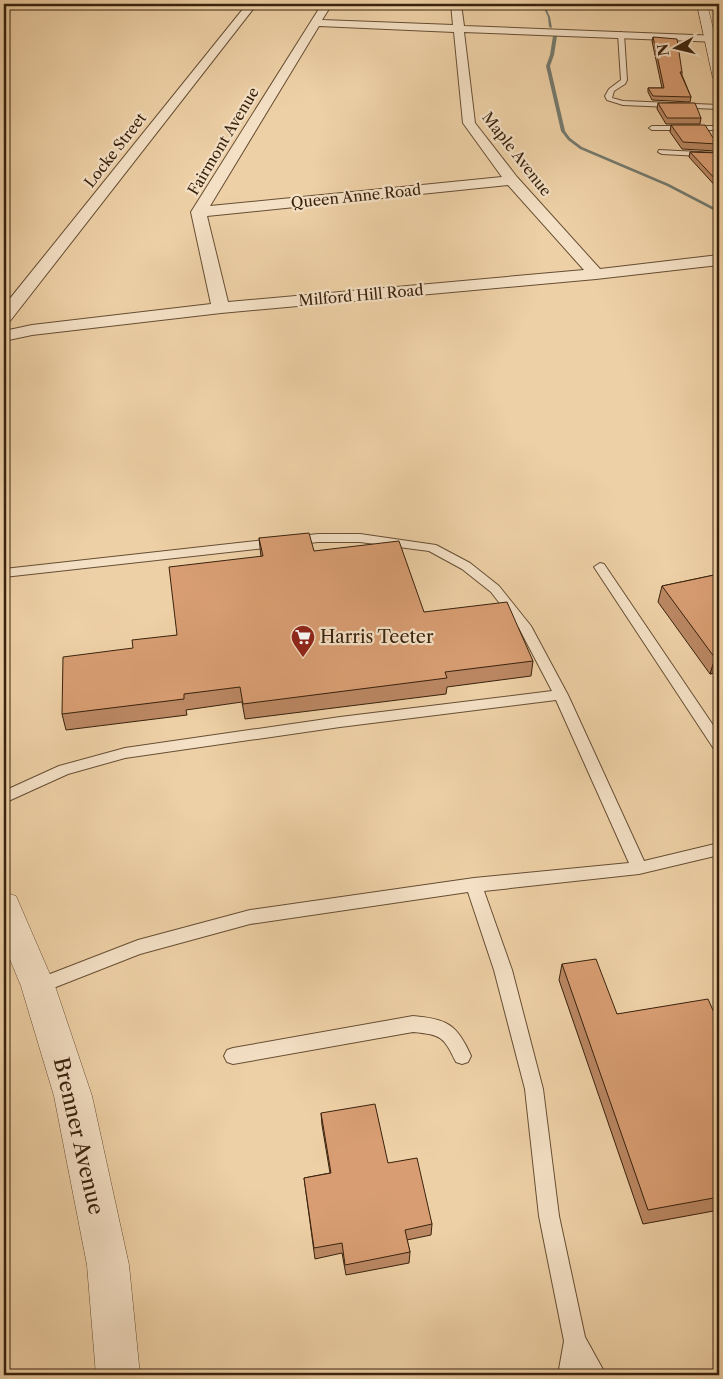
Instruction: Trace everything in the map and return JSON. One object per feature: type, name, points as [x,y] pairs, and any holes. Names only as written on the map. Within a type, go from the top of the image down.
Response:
[{"type":"street","name":"Locke Street","points":[[4,317],[252,4]]},
{"type":"street","name":"Fairmont Avenue","points":[[221,308],[199,212],[327,4]]},
{"type":"street","name":"Maple Avenue","points":[[456,4],[469,123],[512,180],[596,274]]},
{"type":"street","points":[[702,4],[715,38],[719,78]]},
{"type":"street","points":[[314,23],[715,38]]},
{"type":"street","name":"Queen Anne Road","points":[[199,212],[512,180]]},
{"type":"street","name":"Milford Hill Road","points":[[4,336],[32,330],[221,308],[596,274],[719,260]]},
{"type":"street","name":"Brenner Avenue","points":[[4,906],[38,986],[73,1096],[108,1265],[118,1375]]},
{"type":"lane","points":[[621,34],[624,80],[623,83],[611,90],[608,96],[609,99],[623,103],[719,107]]},
{"type":"lane","points":[[652,128],[719,128]]},
{"type":"lane","points":[[662,152],[719,155]]},
{"type":"lane","points":[[4,573],[318,538],[360,538],[432,548],[466,566],[495,589],[525,626],[561,695],[639,868]]},
{"type":"lane","points":[[600,567],[719,745]]},
{"type":"lane","points":[[4,797],[64,770],[125,753],[340,722],[418,714],[561,695]]},
{"type":"lane","points":[[38,986],[138,947],[250,917],[474,885],[639,868],[719,849]]},
{"type":"lane","points":[[474,885],[503,970],[534,1089],[549,1216],[575,1340],[595,1375]]},
{"type":"lane","points":[[233,1056],[413,1024],[442,1027],[452,1036],[462,1056]]},
{"type":"lane","points":[[569,1375],[575,1340]]},
{"type":"building","points":[[653,37],[677,39],[682,72],[680,72],[691,97],[653,96],[648,88],[664,88]]},
{"type":"building","points":[[658,103],[695,103],[701,118],[667,118]]},
{"type":"building","points":[[671,125],[705,125],[717,144],[683,142]]},
{"type":"building","points":[[690,152],[719,153],[719,183]]},
{"type":"building","points":[[309,533],[314,551],[399,541],[424,612],[507,602],[533,661],[445,672],[447,678],[243,704],[240,687],[184,694],[184,699],[62,714],[63,657],[133,648],[132,640],[177,635],[169,567],[263,556],[259,538]]},
{"type":"building","points":[[719,574],[719,656],[715,658],[662,586]]},
{"type":"building","points":[[596,959],[617,1014],[708,999],[716,1017],[719,1017],[719,1197],[648,1210],[562,964]]},
{"type":"building","points":[[375,1104],[388,1163],[417,1158],[432,1224],[405,1230],[410,1252],[345,1265],[342,1243],[314,1248],[304,1178],[331,1173],[321,1113]]},
{"type":"waterway","points":[[543,4],[551,27]]},
{"type":"waterway","points":[[555,36],[548,66],[563,131],[569,139],[581,148],[668,185],[719,212]]},
{"type":"place","name":"Harris Teeter","points":[[303,658]]}]
